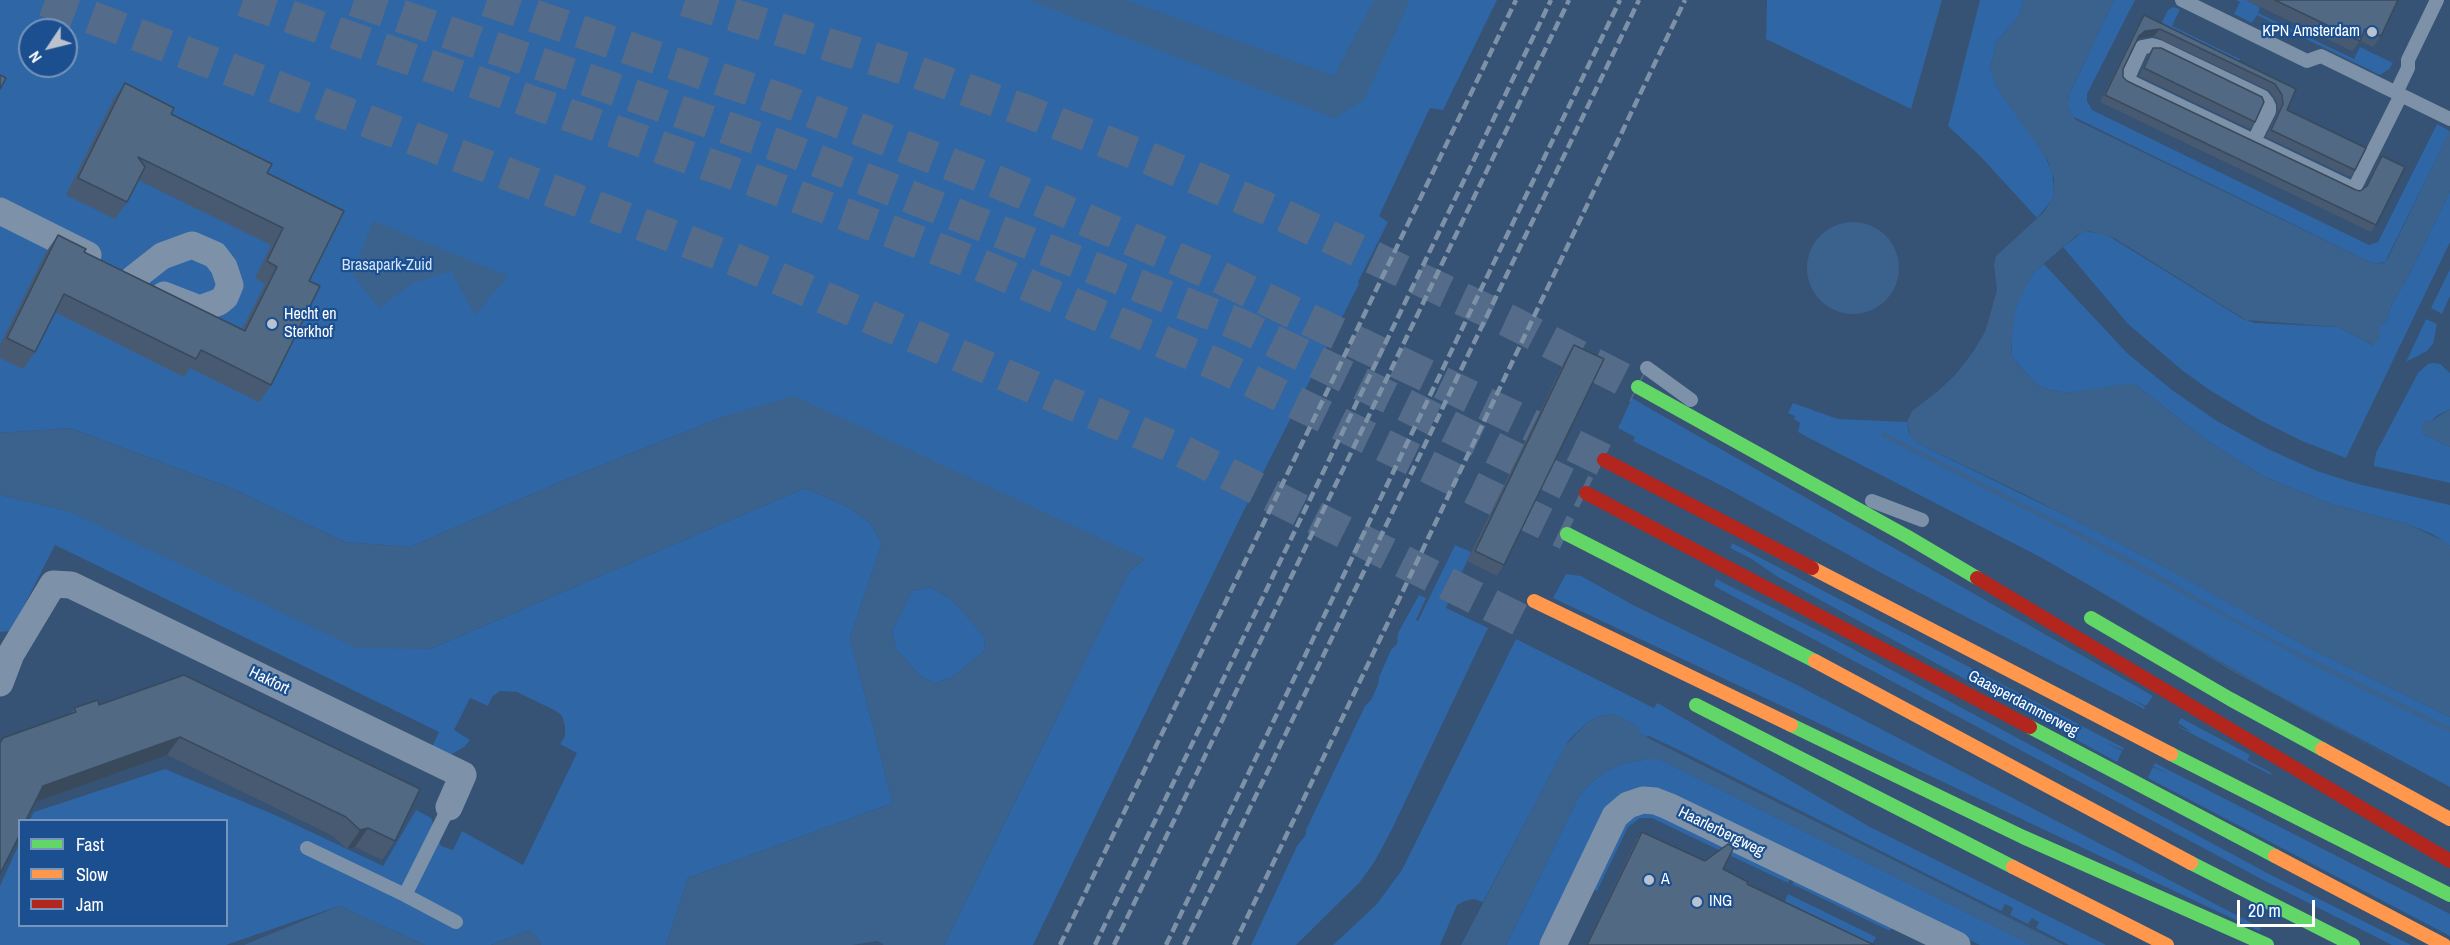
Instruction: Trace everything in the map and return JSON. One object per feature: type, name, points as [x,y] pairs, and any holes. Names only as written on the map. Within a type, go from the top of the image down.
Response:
[{"type":"highway","points":[[1647,368],[1708,401]]},
{"type":"highway","points":[[1638,387],[2005,593],[2450,861]]},
{"type":"highway","name":"Gaasperdammerweg","points":[[1604,460],[2450,896]]},
{"type":"highway","points":[[1867,488],[1927,523]]},
{"type":"highway","name":"Gaasperdammerweg","points":[[1586,493],[2444,945]]},
{"type":"highway","points":[[1567,534],[1803,654],[2192,864],[2353,945]]},
{"type":"highway","points":[[1534,602],[2023,837],[2267,945]]},
{"type":"highway","points":[[2079,611],[2240,705],[2450,819]]},
{"type":"highway","points":[[1680,696],[2167,945]]},
{"type":"street","points":[[1,212],[134,278]]},
{"type":"street","name":"Hakfort","points":[[0,682],[6,652],[54,584],[71,585],[463,775],[449,807]]},
{"type":"street","name":"Haarlerbergweg","points":[[1553,945],[1615,816],[1628,805],[1643,800],[1655,801],[1668,806],[1957,945]]},
{"type":"lane","points":[[2182,0],[2307,61],[2320,56],[2450,118]]},
{"type":"lane","points":[[2254,141],[2269,111],[2269,106],[2266,100],[2262,97],[2200,67],[2180,57],[2159,47],[2152,45],[2142,47],[2126,80],[2158,95],[2180,105],[2190,110],[2244,136],[2254,141],[2268,111],[2268,106],[2267,102],[2263,97],[2207,70],[2196,65],[2186,60],[2175,55],[2165,50],[2159,47],[2142,47],[2127,80],[2240,134],[2251,140],[2354,189],[2399,94],[2408,68],[2408,60],[2437,0]]},
{"type":"lane","points":[[1647,368],[1784,467],[1927,523]]},
{"type":"lane","name":"Hakfort","points":[[405,896],[449,807]]},
{"type":"lane","points":[[308,848],[456,922]]},
{"type":"green space","name":"Brasapark-Zuid","points":[[0,0],[1497,0],[1443,110],[1430,108],[1379,216],[1388,222],[1359,284],[1244,510],[1033,945],[944,945],[1129,572],[1145,559],[725,416],[567,479],[410,547],[345,542],[233,489],[70,428],[0,433]]},
{"type":"green space","points":[[1767,0],[1942,0],[1911,109],[1766,39]]},
{"type":"green space","points":[[1980,0],[2024,0],[2019,16],[1997,41],[1990,68],[1998,89],[2043,152],[2052,172],[2054,193],[2052,200],[2037,218],[1982,158],[1948,126]]},
{"type":"green space","points":[[2114,0],[2135,0],[2087,94],[2087,101],[2092,110],[2369,245],[2378,242],[2437,124],[2450,131],[2385,262],[2374,264],[2072,116],[2067,104],[2069,95]]},
{"type":"green space","points":[[2236,0],[2246,0],[2260,7],[2258,13],[2354,59],[2360,47],[2393,63],[2380,75],[2257,15],[2252,23],[2234,14],[2240,2]]},
{"type":"green space","points":[[2173,7],[2180,9],[2172,26],[2240,59],[2236,70],[2158,30],[2168,10]]},
{"type":"green space","points":[[2450,191],[2450,242],[2346,458],[2302,441],[2260,420],[2211,391],[2183,371],[2128,324],[2063,247],[2084,231],[2107,235],[2243,319],[2255,323],[2338,327],[2373,345],[2380,336],[2380,326],[2386,322],[2392,304],[2411,271]]},
{"type":"green space","points":[[2044,264],[2127,353],[2172,390],[2217,421],[2268,449],[2317,471],[2358,484],[2450,505],[2450,546],[2434,535],[2408,524],[2331,504],[2263,476],[2209,442],[2136,385],[2067,393],[2036,384],[2012,357],[2011,331],[2016,307],[2023,291],[2033,273]]},
{"type":"green space","points":[[2450,269],[2450,296],[2442,314],[2431,308]]},
{"type":"green space","points":[[2426,319],[2437,324],[2433,344],[2427,351],[2406,362]]},
{"type":"green space","points":[[2428,364],[2440,364],[2450,373],[2450,409],[2438,415],[2423,428],[2422,433],[2450,447],[2450,483],[2374,466],[2376,453],[2418,373]]},
{"type":"green space","points":[[1632,398],[2153,696],[2146,706],[2129,698],[2145,707],[2144,709],[1633,441],[1635,437],[1618,428]]},
{"type":"green space","points":[[1793,403],[1838,419],[1907,422],[1909,433],[1919,444],[2087,526],[2307,647],[2450,717],[2450,787],[2273,692],[2042,558],[1798,432],[1800,423],[1794,419],[1795,416],[1788,413]]},
{"type":"green space","points":[[805,488],[848,507],[870,523],[882,543],[850,638],[893,803],[688,878],[666,945],[541,945],[530,930],[491,945],[425,945],[339,906],[226,945],[0,945],[0,886],[18,846],[18,927],[228,927],[228,819],[30,819],[34,812],[165,769],[275,815],[383,866],[416,810],[431,818],[441,846],[453,850],[462,831],[523,865],[577,753],[560,744],[565,736],[565,726],[562,716],[556,711],[517,692],[500,691],[492,697],[488,706],[470,698],[454,730],[470,740],[464,747],[452,754],[443,755],[431,749],[439,732],[55,545],[11,631],[0,632],[0,495],[68,511],[430,649]]},
{"type":"green space","points":[[1732,543],[2124,748],[2123,750],[2106,743],[2122,751],[2117,762],[1778,577],[1730,548]]},
{"type":"green space","points":[[1455,545],[1471,552],[1446,608],[1488,628],[1392,829],[1375,861],[1360,882],[1296,945],[1251,945],[1297,846],[1306,835],[1306,830],[1365,706],[1371,700],[1391,650],[1397,644],[1398,633],[1419,595],[1426,598],[1416,620],[1418,621]]},
{"type":"green space","points":[[1566,574],[1581,576],[1635,606],[1797,685],[2261,928],[2259,931],[1553,598]]},
{"type":"green space","points":[[1716,579],[1827,635],[2269,874],[2411,945],[2392,945],[2265,881],[1714,586]]},
{"type":"green space","points":[[930,587],[951,599],[985,637],[984,651],[951,678],[935,683],[921,677],[896,649],[892,631],[912,591]]},
{"type":"green space","points":[[1516,639],[1654,708],[1657,703],[1661,705],[1870,827],[2106,945],[2069,945],[2036,928],[2039,922],[2032,918],[2028,924],[2010,915],[2013,908],[2005,904],[2001,911],[1681,751],[1649,736],[1646,737],[1639,733],[1639,727],[1614,714],[1598,717],[1588,722],[1569,740],[1483,902],[1474,899],[1457,905],[1440,945],[1333,945],[1376,905],[1402,870]]},
{"type":"green space","points":[[2181,718],[2250,755],[2247,760],[2272,773],[2271,775],[2175,725],[2192,732],[2178,723]]},
{"type":"green space","points":[[1659,759],[2032,945],[1980,945],[1668,795],[1646,790],[1542,945],[1506,945],[1579,796],[1594,780],[1607,771],[1625,763]]},
{"type":"green space","points":[[2155,763],[2450,914],[2450,936],[2148,778],[2153,767],[2170,775],[2153,766]]},
{"type":"green space","points":[[1647,810],[1724,844],[1721,851],[1652,818],[1640,818],[1628,827],[1597,891],[1591,888],[1622,823]]},
{"type":"green space","points":[[1728,846],[1791,877],[1788,883],[1725,853]]},
{"type":"green space","points":[[1795,879],[1892,926],[1890,931],[1792,884]]},
{"type":"green space","points":[[1788,894],[1876,937],[1872,945],[1783,905]]},
{"type":"shaded area","points":[[1029,0],[1126,0],[1334,76],[1374,0],[1410,0],[1364,100],[1334,118]]},
{"type":"shaded area","points":[[2024,0],[2114,0],[2068,97],[2069,110],[2076,120],[2374,264],[2384,263],[2388,258],[2450,130],[2450,191],[2411,271],[2392,304],[2386,322],[2380,326],[2380,336],[2374,345],[2338,327],[2246,320],[2114,238],[2088,231],[2077,235],[2033,273],[2016,307],[2011,342],[2012,357],[2036,384],[2067,393],[2125,384],[2136,385],[2209,442],[2263,476],[2331,504],[2408,524],[2450,546],[2450,717],[2307,647],[2168,569],[2024,494],[1919,444],[1911,437],[1907,422],[1912,411],[1956,374],[1985,332],[1997,290],[1994,265],[1996,256],[2044,212],[2053,198],[2054,179],[2048,161],[1998,89],[1990,68],[1997,41],[2019,16]]},
{"type":"shaded area","points":[[373,221],[508,276],[475,315],[451,271],[413,283],[379,308],[352,274]]},
{"type":"shaded area","points":[[1853,222],[1870,226],[1885,236],[1895,251],[1899,268],[1895,285],[1885,300],[1870,310],[1853,314],[1836,310],[1821,300],[1811,285],[1807,268],[1811,251],[1821,236],[1836,226]]},
{"type":"shaded area","points":[[794,396],[1145,559],[1129,572],[944,945],[884,945],[877,941],[852,945],[666,945],[688,878],[893,803],[850,638],[882,543],[870,523],[848,507],[805,488],[430,649],[356,648],[68,511],[0,495],[0,433],[70,428],[233,489],[345,542],[410,547],[567,479],[725,416]],"holes":[[[930,587],[951,599],[985,638],[984,651],[951,678],[935,683],[921,677],[896,649],[892,631],[912,591]]]},
{"type":"shaded area","points":[[2450,409],[2450,447],[2422,433],[2423,423],[2427,420],[2430,422]]},
{"type":"shaded area","points":[[1884,432],[2137,562],[2292,649],[2450,727],[2450,732],[2317,667],[2052,523],[1883,437],[1881,434]]},
{"type":"shaded area","points":[[2077,578],[2234,670],[2450,790],[2236,673]]},
{"type":"shaded area","points":[[1614,714],[1639,727],[1639,733],[1646,737],[2064,945],[2032,945],[1659,759],[1648,759],[1625,763],[1607,771],[1594,780],[1579,796],[1506,945],[1461,945],[1566,745],[1588,722],[1598,717]]},
{"type":"shaded area","points":[[339,906],[425,945],[244,945]]},
{"type":"shaded area","points":[[530,930],[541,945],[491,945]]},
{"type":"building","points":[[2275,0],[2398,0],[2381,36],[2365,29],[2360,41]]},
{"type":"building","points":[[2144,15],[2296,89],[2287,110],[2366,148],[2355,170],[2271,130],[2283,104],[2282,95],[2275,84],[2160,29],[2145,31],[2139,36],[2123,69],[2123,77],[2127,81],[2356,190],[2360,191],[2367,186],[2382,156],[2405,167],[2376,225],[2105,95]]},
{"type":"building","points":[[2153,48],[2161,48],[2262,97],[2264,102],[2255,122],[2144,68]]},
{"type":"building","points":[[0,75],[6,78],[0,89]]},
{"type":"building","points":[[125,83],[174,108],[171,114],[272,164],[267,173],[344,211],[309,281],[320,286],[271,385],[201,350],[196,359],[64,294],[35,352],[7,338],[58,235],[86,249],[84,252],[245,331],[277,267],[267,261],[283,228],[138,157],[145,167],[127,202],[78,178]]},
{"type":"building","points":[[1574,345],[1604,359],[1504,565],[1475,551]]},
{"type":"building","points":[[184,675],[420,789],[395,841],[368,828],[360,830],[346,817],[180,737],[43,786],[26,819],[18,819],[18,838],[0,874],[0,743],[3,738],[76,712],[74,708],[98,700],[99,705]]},
{"type":"building","points":[[1642,832],[1705,861],[1728,844],[1734,847],[1723,869],[1748,882],[1747,884],[1874,945],[1587,945]]},
{"type":"tunnel","points":[[45,0],[731,258],[1178,449],[1524,622]]},
{"type":"tunnel","points":[[243,0],[761,183],[980,265],[1220,366],[1567,534]]},
{"type":"tunnel","points":[[354,0],[774,144],[1240,325],[1586,493]]},
{"type":"tunnel","points":[[487,0],[782,100],[997,182],[1217,276],[1604,460]]},
{"type":"tunnel","points":[[685,0],[916,72],[1153,160],[1280,214],[1507,320],[1638,387]]},
{"type":"railway","points":[[1060,945],[1516,0]]},
{"type":"railway","points":[[1095,945],[1551,0]]},
{"type":"railway","points":[[1114,945],[1569,0]]},
{"type":"railway","points":[[1166,945],[1620,0]]},
{"type":"railway","points":[[1184,945],[1639,0]]},
{"type":"railway","points":[[1234,945],[1685,0]]},
{"type":"traffic: fast","points":[[1638,387],[1908,537],[1977,578]]},
{"type":"traffic: fast","points":[[1567,534],[1815,661]]},
{"type":"traffic: fast","points":[[2091,618],[2230,699],[2322,749]]},
{"type":"traffic: fast","points":[[1696,705],[2013,867]]},
{"type":"traffic: fast","points":[[1791,725],[2023,837],[2267,945]]},
{"type":"traffic: fast","points":[[2030,727],[2275,856]]},
{"type":"traffic: fast","points":[[2171,754],[2450,895]]},
{"type":"traffic: fast","points":[[2191,863],[2353,945]]},
{"type":"traffic: slow","points":[[1812,568],[2171,754]]},
{"type":"traffic: slow","points":[[1534,601],[1791,725]]},
{"type":"traffic: slow","points":[[1815,661],[2191,863]]},
{"type":"traffic: slow","points":[[2322,749],[2450,819]]},
{"type":"traffic: slow","points":[[2275,856],[2444,945]]},
{"type":"traffic: slow","points":[[2013,867],[2167,945]]},
{"type":"traffic: jam","points":[[1604,460],[1812,568]]},
{"type":"traffic: jam","points":[[1586,493],[2030,727]]},
{"type":"traffic: jam","points":[[1977,578],[2450,861]]},
{"type":"place","name":"KPN Amsterdam","points":[[2372,32]]},
{"type":"place","name":"Hecht en Sterkhof","points":[[272,324]]},
{"type":"place","name":"A","points":[[1649,880]]},
{"type":"place","name":"ING","points":[[1697,902]]}]
